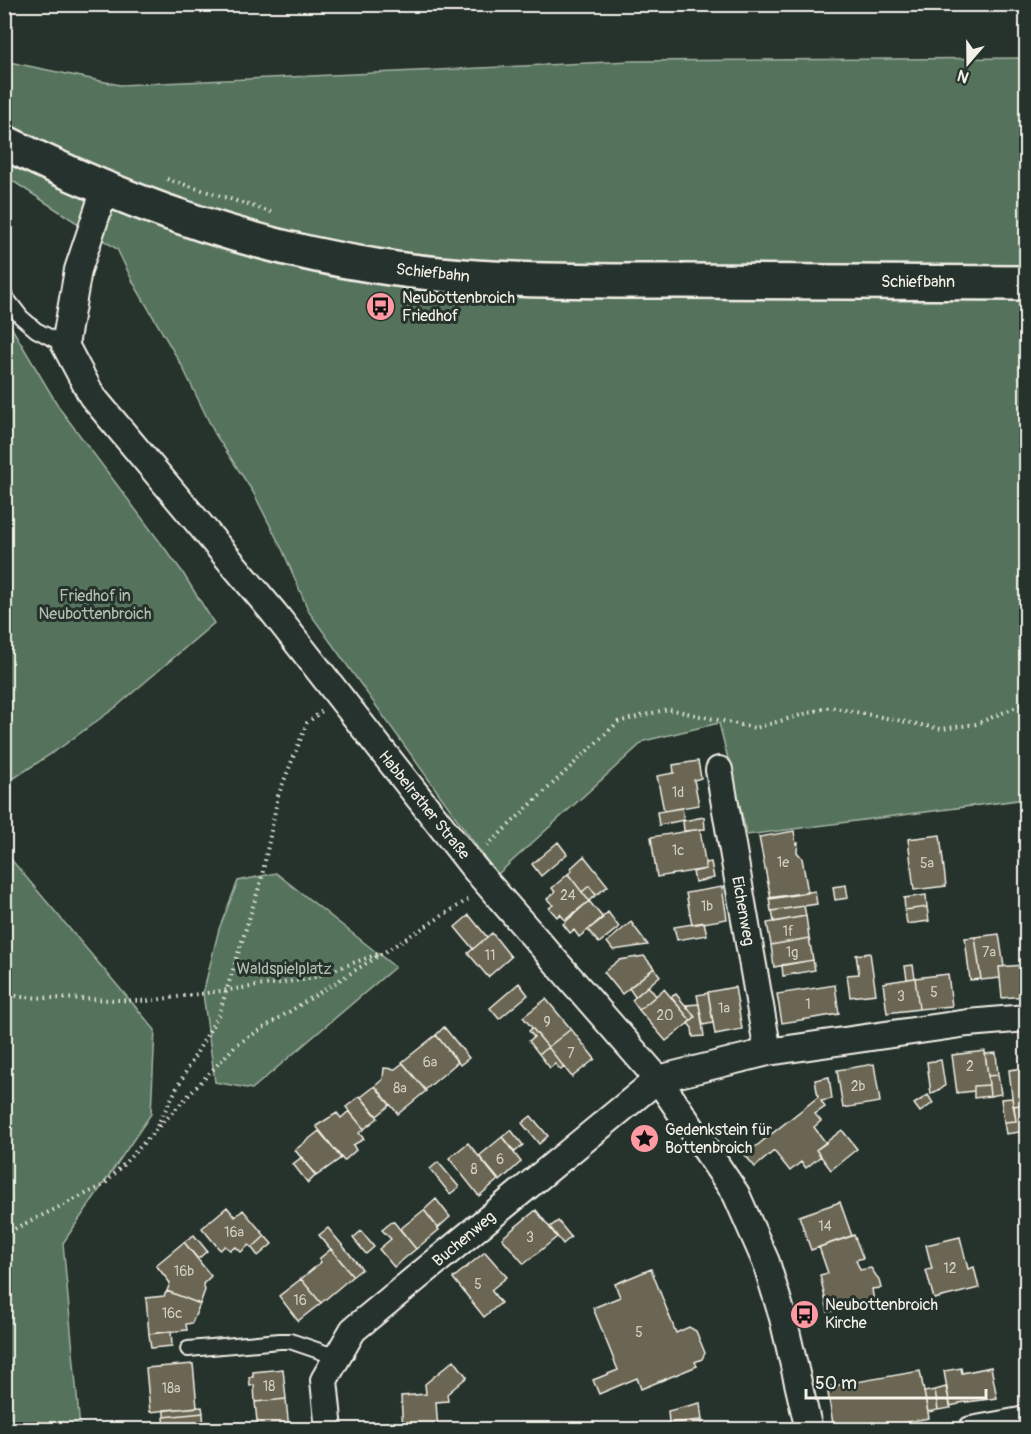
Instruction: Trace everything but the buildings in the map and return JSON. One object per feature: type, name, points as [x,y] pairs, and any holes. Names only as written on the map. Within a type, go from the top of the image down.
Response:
[{"type":"main road","name":"Schiefbahn","points":[[4,142],[105,189],[184,219],[261,241],[375,266],[482,278],[1026,283]]},
{"type":"street","points":[[65,345],[78,270],[105,189]]},
{"type":"street","name":"Habbelrather Straße","points":[[65,345],[92,396],[274,613],[482,877],[657,1079],[736,1194],[766,1262],[783,1318],[809,1430]]},
{"type":"street","name":"Eichenweg","points":[[719,770],[768,1052]]},
{"type":"street","points":[[657,1079],[768,1052],[968,1023],[1026,1018]]},
{"type":"street","name":"Buchenweg","points":[[329,1430],[324,1380],[353,1330],[657,1079]]},
{"type":"street","points":[[971,1430],[1026,1420]]},
{"type":"lane","points":[[4,295],[36,330],[65,345]]},
{"type":"lane","points":[[188,1349],[290,1341],[337,1357]]},
{"type":"path","points":[[156,176],[272,212]]},
{"type":"path","points":[[154,1132],[219,1014],[261,881],[278,796],[307,723],[338,697]]},
{"type":"path","points":[[4,1234],[104,1185],[236,1045],[388,951],[482,877],[489,843],[618,722],[668,709],[755,728],[830,707],[942,729],[976,724],[1026,703]]},
{"type":"path","points":[[4,993],[21,997],[147,1001],[309,979],[388,951]]},
{"type":"green space","points":[[1026,58],[1026,799],[747,835],[719,723],[644,741],[497,875],[309,612],[283,551],[253,492],[215,434],[182,366],[134,284],[117,249],[5,176],[4,61],[120,85],[631,61]]},
{"type":"green space","name":"Friedhof in Neubottenbroich","points":[[5,319],[60,409],[181,570],[214,623],[116,707],[5,784]]},
{"type":"green space","points":[[4,851],[155,1030],[151,1114],[63,1243],[80,1429],[5,1429]]},
{"type":"green space","name":"Waldspielplatz","points":[[276,873],[395,967],[252,1089],[215,1082],[203,993],[219,929],[238,881]]},
{"type":"place","name":"Neubottenbroich Friedhof","points":[[381,307]]},
{"type":"place","name":"Gedenkstein für Bottenbroich","points":[[644,1139]]},
{"type":"place","name":"Neubottenbroich Kirche","points":[[804,1314]]}]
